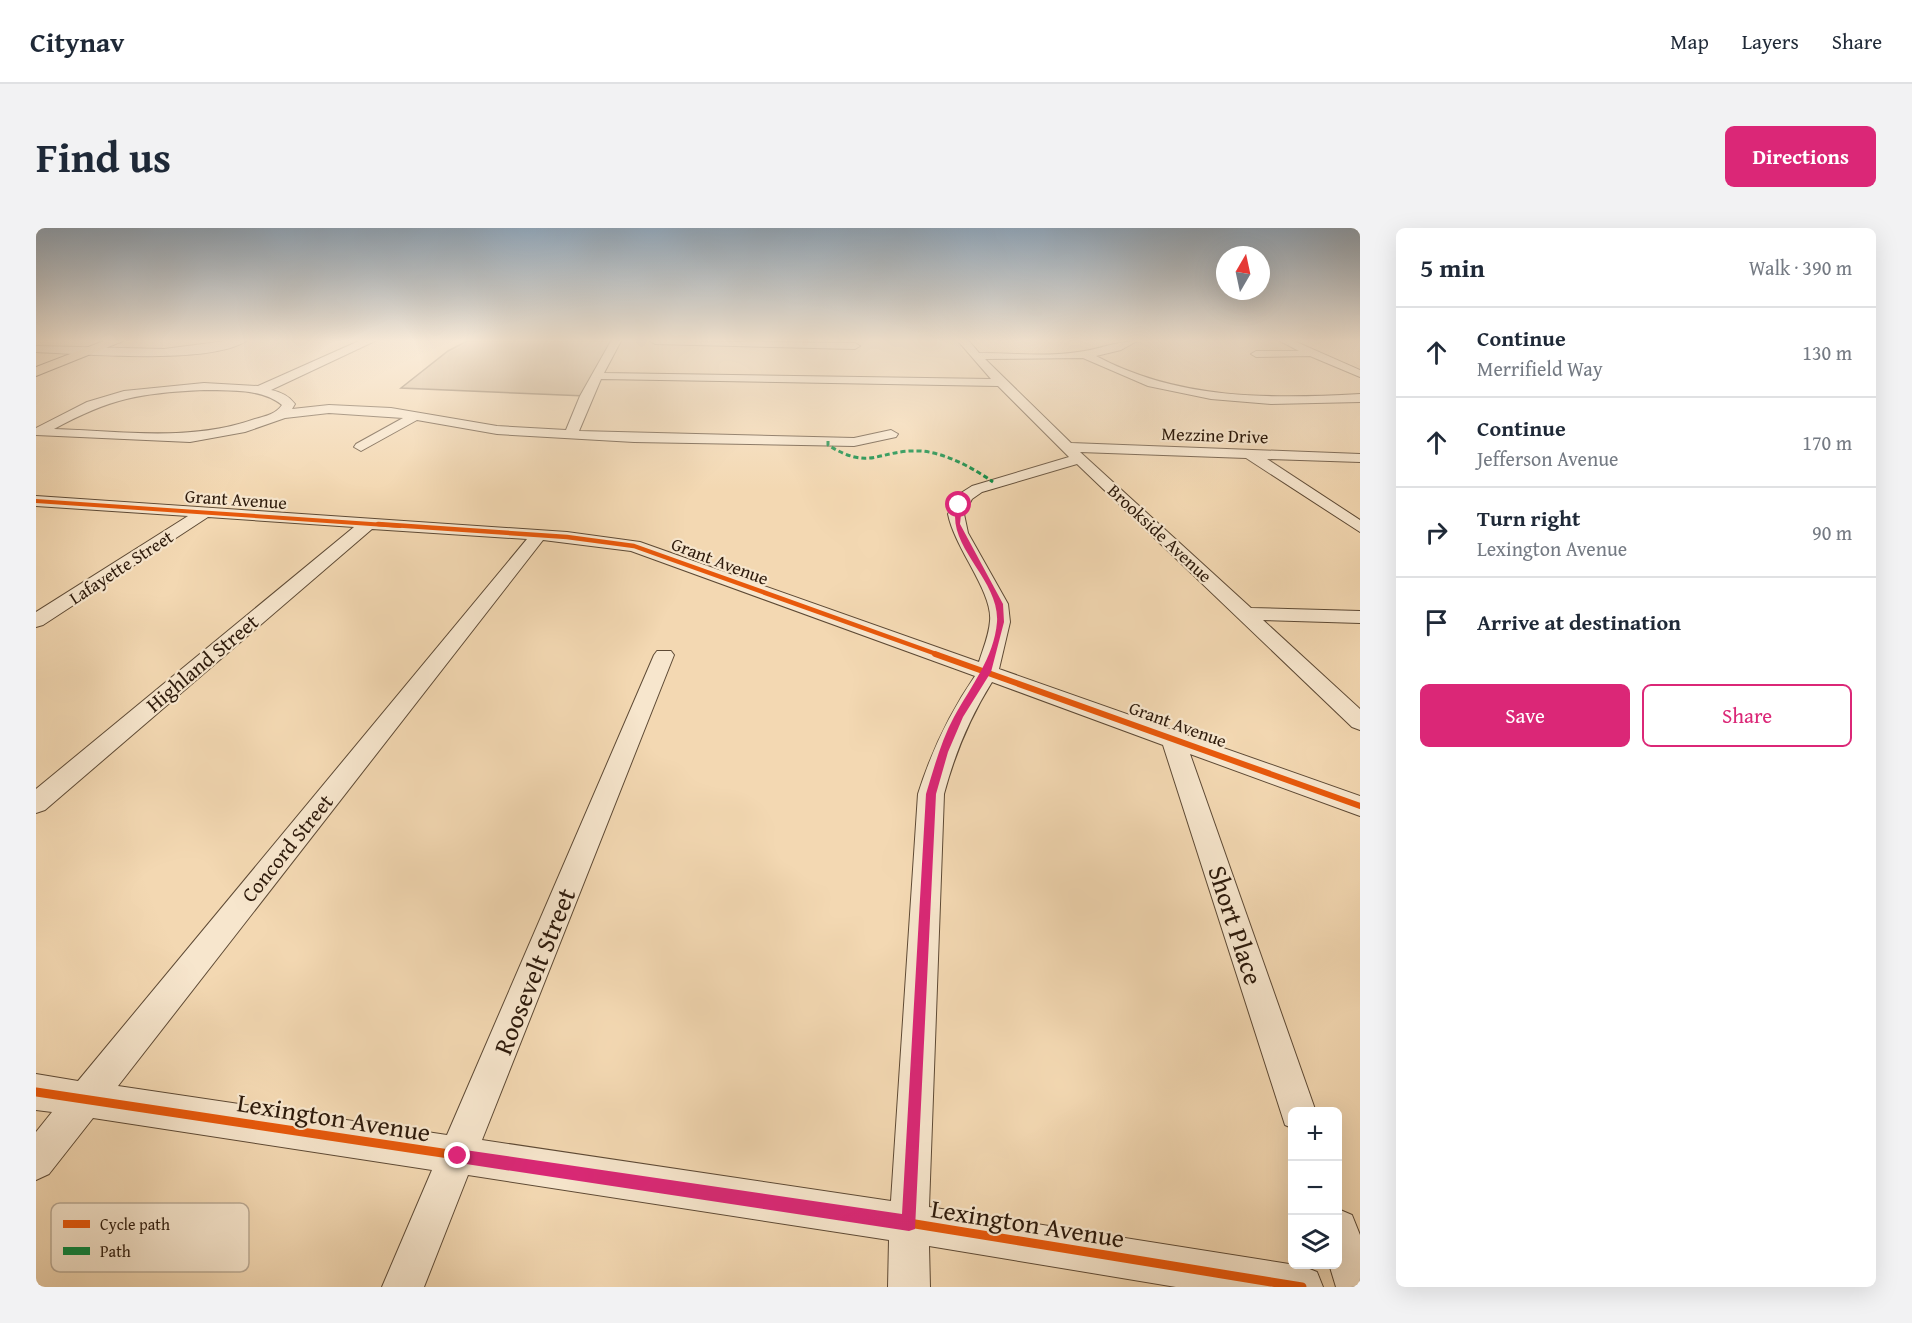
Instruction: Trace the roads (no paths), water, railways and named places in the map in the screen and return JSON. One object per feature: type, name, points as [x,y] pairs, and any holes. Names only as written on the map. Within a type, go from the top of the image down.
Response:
[{"type":"street","points":[[37,432],[97,402],[141,390]]},
{"type":"street","points":[[251,390],[287,400],[288,408],[283,414]]},
{"type":"street","points":[[571,434],[591,390]]},
{"type":"street","name":"Brookside Avenue","points":[[1010,390],[1360,722]]},
{"type":"street","points":[[1189,390],[1204,394],[1275,399],[1360,398]]},
{"type":"street","points":[[37,432],[190,438],[240,429],[283,414],[329,409],[391,412],[497,430],[571,434],[854,442],[891,434]]},
{"type":"street","points":[[361,447],[415,416]]},
{"type":"street","name":"Mezzine Drive","points":[[987,672],[1000,622],[999,604],[960,533],[956,514],[959,505],[972,492],[990,483],[1074,453],[1251,454],[1360,458]]},
{"type":"street","points":[[1251,454],[1360,527]]},
{"type":"street","name":"Grant Avenue","points":[[37,502],[539,535],[634,546],[1360,806]]},
{"type":"street","name":"Lafayette Street","points":[[36,621],[205,512]]},
{"type":"street","name":"Highland Street","points":[[36,803],[369,523]]},
{"type":"street","name":"Concord Street","points":[[36,1161],[539,535]]},
{"type":"street","points":[[1246,614],[1360,617]]},
{"type":"street","name":"Roosevelt Street","points":[[403,1287],[664,655]]},
{"type":"street","points":[[909,1287],[909,1223],[931,794],[944,752],[959,717],[987,672]]},
{"type":"street","name":"Short Place","points":[[1173,738],[1296,1107]]},
{"type":"street","name":"Lexington Avenue","points":[[36,1092],[909,1223],[1302,1287]]},
{"type":"street","points":[[1342,1241],[1357,1287]]}]
